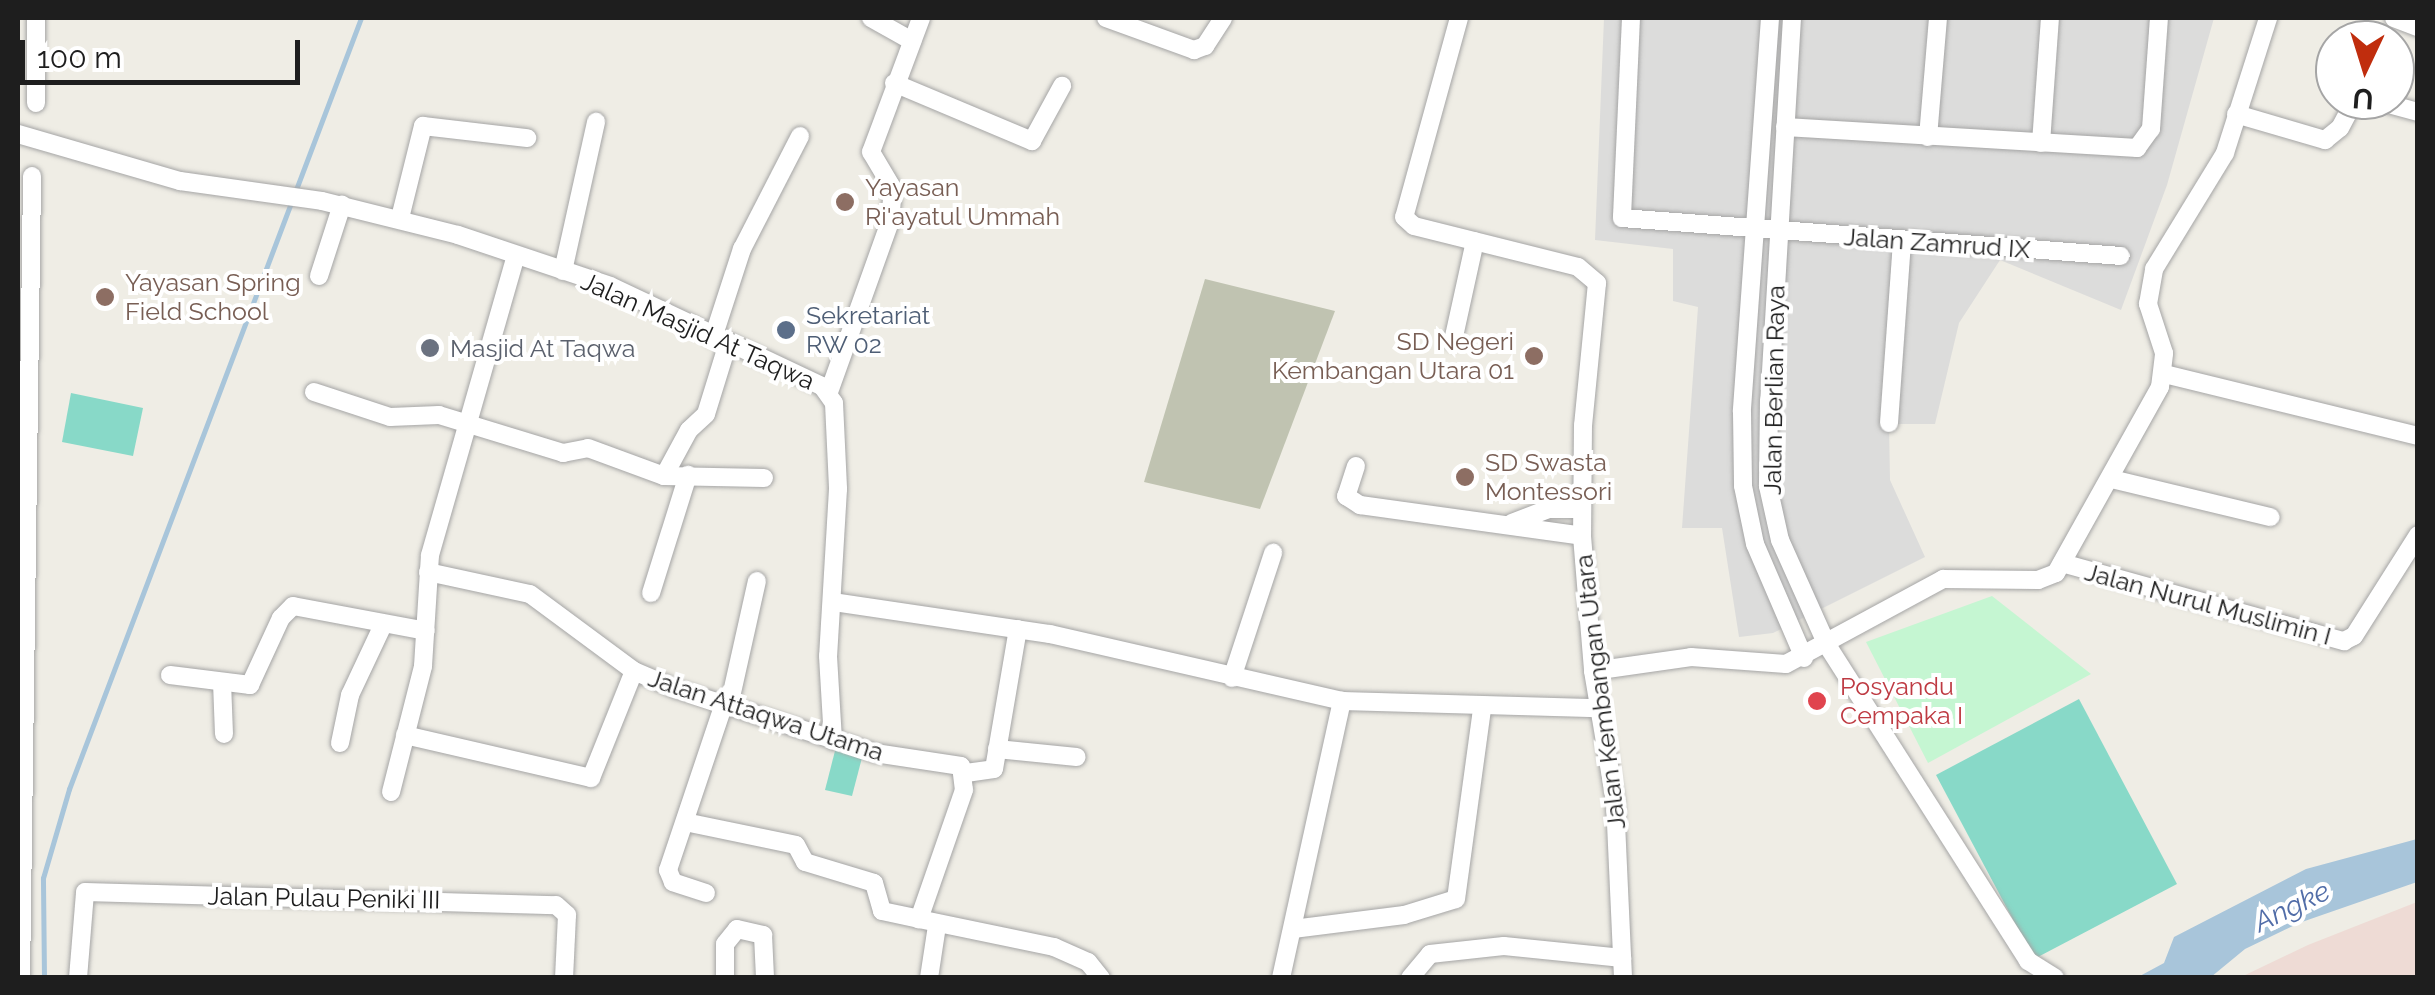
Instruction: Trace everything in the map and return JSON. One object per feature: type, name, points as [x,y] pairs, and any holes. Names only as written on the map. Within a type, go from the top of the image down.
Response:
[{"type":"street","points":[[36,18],[36,103]]},
{"type":"street","points":[[871,18],[912,41]]},
{"type":"street","points":[[829,392],[890,222],[893,188],[872,152],[894,83],[921,18]]},
{"type":"street","points":[[1106,18],[1194,50],[1205,46],[1223,18]]},
{"type":"street","name":"Jalan Kembangan Utara","points":[[1459,18],[1404,216],[1414,226],[1578,267],[1597,283],[1582,536],[1592,670],[1615,801],[1624,978]]},
{"type":"street","name":"Jalan Zamrud IX","points":[[1631,18],[1622,218],[2121,256]]},
{"type":"street","name":"Jalan Berlian Raya","points":[[1770,18],[1753,230],[1743,486],[1755,544],[1804,658]]},
{"type":"street","name":"Jalan Berlian Raya","points":[[1792,18],[1777,232],[1768,486],[1787,560],[1827,645],[2028,961],[2055,978]]},
{"type":"street","points":[[1928,137],[1938,18]]},
{"type":"street","points":[[2041,143],[2050,18]]},
{"type":"street","points":[[1785,127],[2127,149],[2143,144],[2150,129],[2159,18]]},
{"type":"street","points":[[1592,670],[1691,656],[1774,664],[1804,658],[1944,579],[2038,580],[2059,568],[2112,478],[2164,374],[2164,353],[2148,304],[2154,269],[2219,165],[2268,18]]},
{"type":"street","points":[[2394,18],[2418,27]]},
{"type":"street","points":[[894,83],[1032,140],[1062,86]]},
{"type":"street","points":[[2236,114],[2324,140],[2344,120]]},
{"type":"street","points":[[563,271],[596,122]]},
{"type":"street","points":[[400,218],[423,126],[527,138]]},
{"type":"street","name":"Jalan Masjid At Taqwa","points":[[18,134],[180,181],[342,205],[400,218],[563,271],[829,392],[838,489],[832,602],[833,741]]},
{"type":"street","points":[[664,476],[689,430],[706,414],[742,249],[800,136]]},
{"type":"street","points":[[21,978],[23,468],[32,176]]},
{"type":"street","points":[[319,276],[342,205]]},
{"type":"street","points":[[1890,423],[1902,240]]},
{"type":"street","points":[[1453,341],[1475,241]]},
{"type":"street","points":[[392,792],[426,631],[428,572],[516,256]]},
{"type":"street","points":[[2164,374],[2418,436]]},
{"type":"street","points":[[314,392],[390,417],[413,413],[471,424],[563,453],[604,452],[664,476],[764,478]]},
{"type":"street","points":[[1356,466],[1346,496],[1360,505],[1512,523],[1582,536]]},
{"type":"street","points":[[651,592],[688,475]]},
{"type":"street","points":[[2112,478],[2270,517]]},
{"type":"street","points":[[1743,486],[1768,486]]},
{"type":"street","points":[[1512,523],[1548,509],[1582,509]]},
{"type":"street","name":"Jalan Nurul Muslimin I","points":[[2059,568],[2344,641],[2354,636],[2418,535]]},
{"type":"street","points":[[1232,678],[1273,553]]},
{"type":"street","name":"Jalan Attaqwa Utama","points":[[428,572],[530,594],[634,671],[833,741],[955,764],[966,774]]},
{"type":"street","points":[[706,893],[668,877],[726,705],[756,581]]},
{"type":"street","points":[[832,602],[1018,628],[1342,700],[1482,709],[1598,708]]},
{"type":"street","points":[[170,676],[222,682],[256,680],[287,608],[426,631]]},
{"type":"street","points":[[340,743],[350,694],[383,624]]},
{"type":"street","points":[[929,978],[928,923],[966,774],[988,775],[997,750],[1018,628]]},
{"type":"street","points":[[406,735],[591,778],[634,671]]},
{"type":"street","points":[[222,682],[224,734]]},
{"type":"street","points":[[1281,978],[1342,700]]},
{"type":"street","points":[[1293,929],[1404,915],[1456,899],[1482,709]]},
{"type":"street","points":[[997,750],[1077,757]]},
{"type":"street","points":[[685,822],[796,845],[805,862],[874,882],[882,911],[1036,941],[1075,954],[1100,978]]},
{"type":"street","name":"Jalan Pulau Peniki III","points":[[78,978],[85,892],[562,908],[564,978]]},
{"type":"street","points":[[725,978],[725,944],[737,928],[763,935],[765,978]]},
{"type":"street","points":[[1410,978],[1430,954],[1504,946],[1622,958]]},
{"type":"shaded area","points":[[1604,18],[2214,18],[2167,185],[2121,310],[2000,260],[1959,323],[1935,424],[1889,424],[1890,480],[1925,557],[1773,633],[1739,637],[1722,528],[1682,528],[1698,307],[1673,301],[1673,249],[1595,240]]},
{"type":"shaded area","points":[[1205,279],[1335,311],[1260,509],[1144,482]]},
{"type":"shaded area","points":[[71,393],[143,408],[133,456],[62,442]]},
{"type":"shaded area","points":[[2079,699],[2177,884],[2034,959],[1936,775]]},
{"type":"shaded area","points":[[837,743],[864,750],[852,796],[825,790]]},
{"type":"shaded area","points":[[2417,902],[2417,977],[2241,977],[2308,945]]},
{"type":"green space","points":[[1992,596],[2091,674],[1928,763],[1866,642]]},
{"type":"water","name":"Angke","points":[[2417,839],[2417,882],[2299,923],[2245,949],[2211,977],[2138,977],[2164,963],[2174,937],[2306,869]]},
{"type":"waterway","points":[[44,978],[43,878],[69,789],[361,18]]},
{"type":"place","name":"Yayasan Ri'ayatul Ummah","points":[[845,202]]},
{"type":"place","name":"Yayasan Spring Field School","points":[[105,297]]},
{"type":"place","name":"Sekretariat RW 02","points":[[786,330]]},
{"type":"place","name":"Masjid At Taqwa","points":[[430,348]]},
{"type":"place","name":"SD Negeri Kembangan Utara 01","points":[[1534,356]]},
{"type":"place","name":"SD Swasta Montessori","points":[[1465,477]]},
{"type":"place","name":"Posyandu Cempaka I","points":[[1817,701]]}]
